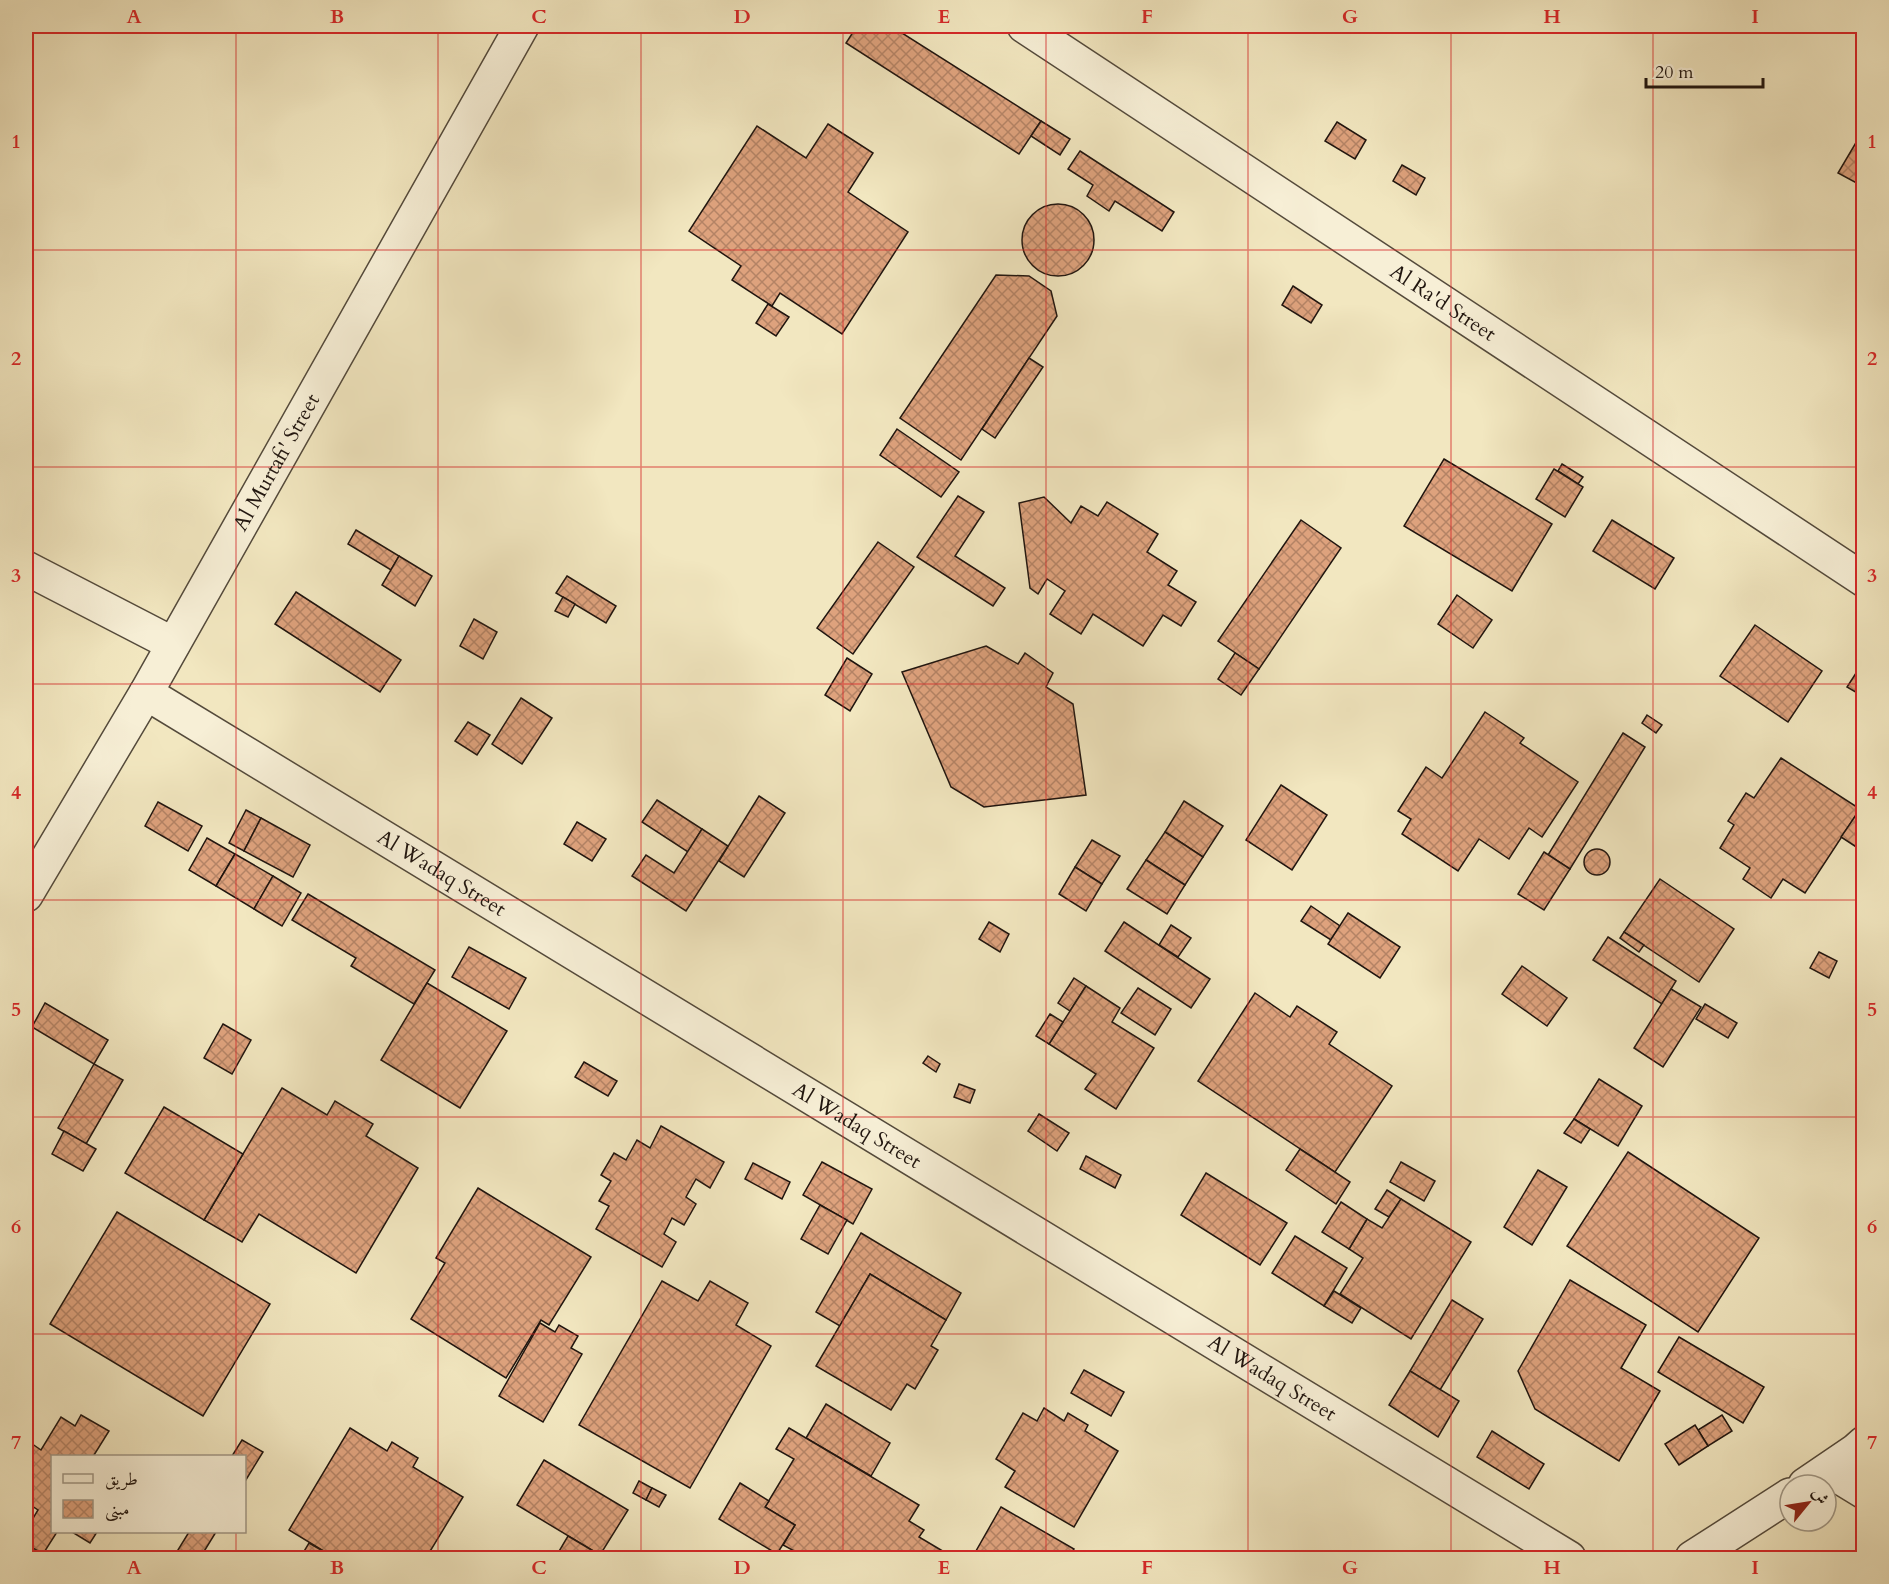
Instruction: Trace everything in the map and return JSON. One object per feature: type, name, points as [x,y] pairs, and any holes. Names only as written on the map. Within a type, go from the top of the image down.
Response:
[{"type":"street","name":"Al Murtafi' Street","points":[[26,895],[146,693],[522,26]]},
{"type":"street","name":"Al Ra'd Street","points":[[1023,26],[1863,580]]},
{"type":"street","points":[[26,568],[173,644]]},
{"type":"street","name":"Al Wadaq Street","points":[[146,693],[1569,1558]]},
{"type":"street","points":[[1822,1473],[1863,1443]]},
{"type":"street","points":[[1838,1484],[1863,1492]]},
{"type":"street","points":[[1692,1558],[1778,1503]]},
{"type":"building","points":[[857,26],[891,26],[1041,121],[1019,154],[846,43]]},
{"type":"building","points":[[1041,121],[1070,139],[1060,155],[1031,136]]},
{"type":"building","points":[[1337,122],[1366,140],[1355,159],[1325,141]]},
{"type":"building","points":[[828,124],[873,153],[848,192],[908,232],[842,334],[780,293],[772,306],[732,280],[741,266],[689,231],[757,126],[806,158]]},
{"type":"building","points":[[1864,129],[1864,187],[1838,173]]},
{"type":"building","points":[[1080,151],[1174,212],[1162,231],[1115,201],[1109,211],[1087,196],[1093,185],[1068,169]]},
{"type":"building","points":[[1402,165],[1425,178],[1416,195],[1393,181]]},
{"type":"building","points":[[1065,204],[1084,214],[1092,226],[1094,240],[1092,254],[1084,266],[1072,274],[1051,276],[1032,266],[1024,254],[1022,233],[1032,214],[1044,206]]},
{"type":"building","points":[[996,275],[1029,276],[1051,291],[1057,316],[961,460],[900,418]]},
{"type":"building","points":[[1293,286],[1322,305],[1311,323],[1282,305]]},
{"type":"building","points":[[768,304],[789,317],[776,336],[756,323]]},
{"type":"building","points":[[1029,358],[1043,367],[995,438],[982,429]]},
{"type":"building","points":[[897,429],[959,472],[941,497],[880,455]]},
{"type":"building","points":[[1444,459],[1552,524],[1512,591],[1404,526]]},
{"type":"building","points":[[1562,464],[1583,477],[1578,484],[1558,471]]},
{"type":"building","points":[[1554,469],[1583,487],[1565,517],[1536,499]]},
{"type":"building","points":[[958,496],[984,512],[955,556],[1005,588],[993,606],[917,557]]},
{"type":"building","points":[[1044,497],[1071,523],[1081,506],[1098,516],[1107,502],[1158,534],[1147,552],[1177,571],[1168,585],[1196,602],[1181,626],[1163,615],[1143,646],[1093,614],[1081,634],[1050,614],[1065,591],[1047,579],[1038,594],[1030,588],[1019,503]]},
{"type":"building","points":[[1301,520],[1341,548],[1259,669],[1218,641]]},
{"type":"building","points":[[1612,520],[1674,558],[1655,589],[1593,551]]},
{"type":"building","points":[[356,530],[399,556],[391,570],[348,544]]},
{"type":"building","points":[[878,542],[914,567],[853,654],[817,628]]},
{"type":"building","points":[[399,556],[432,576],[415,606],[382,585]]},
{"type":"building","points":[[567,576],[616,606],[606,623],[556,593]]},
{"type":"building","points":[[296,592],[401,660],[380,692],[275,624]]},
{"type":"building","points":[[1457,595],[1492,620],[1473,648],[1438,624]]},
{"type":"building","points":[[563,597],[575,604],[568,617],[555,611]]},
{"type":"building","points":[[474,619],[497,632],[483,659],[460,646]]},
{"type":"building","points":[[1755,625],[1822,671],[1788,722],[1720,676]]},
{"type":"building","points":[[986,646],[1018,664],[1025,653],[1053,673],[1046,687],[1073,704],[1086,795],[984,807],[951,787],[902,672]]},
{"type":"building","points":[[1235,653],[1259,669],[1241,695],[1218,679]]},
{"type":"building","points":[[847,658],[872,674],[850,711],[825,695]]},
{"type":"building","points":[[1858,670],[1864,673],[1864,697],[1847,687]]},
{"type":"building","points":[[521,698],[552,718],[522,764],[492,744]]},
{"type":"building","points":[[1485,712],[1524,738],[1520,743],[1578,782],[1542,837],[1529,828],[1509,859],[1479,839],[1458,871],[1402,834],[1411,819],[1398,811],[1426,767],[1442,778]]},
{"type":"building","points":[[1647,715],[1662,725],[1656,733],[1642,723]]},
{"type":"building","points":[[468,722],[490,735],[477,755],[455,741]]},
{"type":"building","points":[[1623,733],[1645,747],[1570,869],[1548,855]]},
{"type":"building","points":[[1781,758],[1860,809],[1805,893],[1783,879],[1771,898],[1743,879],[1750,868],[1720,848],[1734,825],[1728,821],[1746,793],[1754,798]]},
{"type":"building","points":[[1281,785],[1327,815],[1292,870],[1246,840]]},
{"type":"building","points":[[759,796],[785,813],[744,877],[719,861]]},
{"type":"building","points":[[657,800],[702,829],[688,852],[642,822]]},
{"type":"building","points":[[1184,801],[1223,826],[1203,857],[1165,832]]},
{"type":"building","points":[[158,802],[202,826],[188,851],[145,826]]},
{"type":"building","points":[[1860,809],[1864,812],[1864,852],[1841,837]]},
{"type":"building","points":[[246,810],[261,818],[244,851],[229,843]]},
{"type":"building","points":[[261,818],[310,845],[293,877],[244,851]]},
{"type":"building","points":[[577,822],[606,839],[592,861],[564,844]]},
{"type":"building","points":[[702,829],[728,846],[686,911],[632,876],[646,855],[674,873]]},
{"type":"building","points":[[1165,832],[1203,857],[1185,885],[1146,860]]},
{"type":"building","points":[[207,838],[235,854],[216,886],[189,870]]},
{"type":"building","points":[[1092,840],[1120,856],[1102,884],[1075,867]]},
{"type":"building","points":[[1597,849],[1606,853],[1610,862],[1606,871],[1597,875],[1588,871],[1584,862],[1588,853]]},
{"type":"building","points":[[1544,852],[1570,869],[1544,910],[1518,894]]},
{"type":"building","points":[[235,854],[273,876],[254,909],[216,886]]},
{"type":"building","points":[[1146,860],[1185,885],[1167,914],[1127,889]]},
{"type":"building","points":[[1075,867],[1102,884],[1086,911],[1059,894]]},
{"type":"building","points":[[273,876],[301,893],[282,926],[254,909]]},
{"type":"building","points":[[1660,879],[1734,929],[1699,982],[1624,932]]},
{"type":"building","points":[[308,894],[435,970],[414,1004],[351,966],[356,958],[292,920]]},
{"type":"building","points":[[1311,906],[1340,926],[1331,940],[1301,921]]},
{"type":"building","points":[[1348,913],[1400,947],[1380,978],[1328,944]]},
{"type":"building","points":[[989,922],[1009,934],[1000,952],[979,939]]},
{"type":"building","points":[[1124,922],[1210,979],[1191,1008],[1105,951]]},
{"type":"building","points":[[1171,925],[1191,938],[1178,957],[1159,945]]},
{"type":"building","points":[[1624,932],[1644,945],[1639,952],[1620,938]]},
{"type":"building","points":[[1608,937],[1676,981],[1662,1004],[1593,960]]},
{"type":"building","points":[[469,947],[526,978],[509,1009],[452,977]]},
{"type":"building","points":[[1819,952],[1837,961],[1829,978],[1810,968]]},
{"type":"building","points":[[1522,966],[1567,998],[1547,1026],[1502,994]]},
{"type":"building","points":[[1074,978],[1086,986],[1070,1011],[1058,1003]]},
{"type":"building","points":[[427,983],[507,1031],[460,1108],[381,1060]]},
{"type":"building","points":[[1086,986],[1120,1008],[1112,1022],[1154,1048],[1116,1109],[1085,1089],[1096,1074],[1049,1044]]},
{"type":"building","points":[[1138,988],[1171,1009],[1155,1035],[1121,1013]]},
{"type":"building","points":[[1671,989],[1701,1007],[1663,1067],[1634,1048]]},
{"type":"building","points":[[1255,993],[1290,1017],[1297,1006],[1337,1032],[1329,1044],[1392,1086],[1335,1172],[1198,1081]]},
{"type":"building","points":[[45,1003],[108,1040],[94,1064],[32,1027]]},
{"type":"building","points":[[1705,1004],[1737,1023],[1728,1038],[1696,1019]]},
{"type":"building","points":[[1050,1014],[1063,1022],[1049,1044],[1036,1036]]},
{"type":"building","points":[[223,1024],[251,1040],[232,1074],[204,1058]]},
{"type":"building","points":[[928,1056],[940,1064],[936,1072],[923,1063]]},
{"type":"building","points":[[584,1062],[617,1081],[608,1096],[575,1077]]},
{"type":"building","points":[[94,1064],[123,1080],[86,1144],[58,1128]]},
{"type":"building","points":[[1599,1079],[1642,1106],[1618,1146],[1574,1119]]},
{"type":"building","points":[[959,1084],[975,1090],[970,1103],[954,1097]]},
{"type":"building","points":[[282,1088],[327,1115],[335,1101],[373,1124],[366,1136],[418,1168],[356,1273],[259,1214],[242,1242],[204,1220]]},
{"type":"building","points":[[164,1107],[243,1154],[204,1220],[125,1173]]},
{"type":"building","points":[[1039,1114],[1069,1133],[1057,1151],[1028,1131]]},
{"type":"building","points":[[1574,1119],[1590,1129],[1581,1143],[1564,1133]]},
{"type":"building","points":[[661,1126],[724,1162],[710,1188],[696,1179],[686,1197],[696,1204],[684,1225],[672,1218],[664,1234],[676,1242],[662,1267],[596,1229],[609,1206],[599,1201],[611,1181],[601,1175],[614,1153],[626,1160],[637,1140],[650,1148]]},
{"type":"building","points":[[64,1131],[96,1149],[83,1171],[52,1154]]},
{"type":"building","points":[[1300,1149],[1350,1182],[1336,1204],[1286,1170]]},
{"type":"building","points":[[1628,1152],[1759,1238],[1698,1332],[1567,1246]]},
{"type":"building","points":[[1086,1156],[1121,1175],[1115,1188],[1080,1169]]},
{"type":"building","points":[[822,1162],[872,1189],[853,1224],[803,1195]]},
{"type":"building","points":[[1401,1162],[1435,1181],[1424,1201],[1390,1182]]},
{"type":"building","points":[[753,1163],[790,1182],[782,1199],[745,1179]]},
{"type":"building","points":[[1538,1170],[1567,1187],[1532,1245],[1504,1227]]},
{"type":"building","points":[[1206,1173],[1287,1223],[1260,1265],[1181,1215]]},
{"type":"building","points":[[478,1188],[591,1257],[549,1325],[541,1320],[506,1378],[411,1319],[445,1263],[436,1258]]},
{"type":"building","points":[[1387,1190],[1401,1199],[1389,1217],[1375,1209]]},
{"type":"building","points":[[1401,1199],[1471,1242],[1411,1339],[1340,1294],[1363,1258],[1349,1249],[1367,1219],[1382,1228]]},
{"type":"building","points":[[1341,1202],[1367,1219],[1349,1249],[1322,1232]]},
{"type":"building","points":[[820,1205],[847,1220],[828,1254],[801,1239]]},
{"type":"building","points":[[117,1212],[270,1304],[203,1416],[50,1324]]},
{"type":"building","points":[[861,1233],[961,1293],[946,1320],[870,1274],[840,1326],[816,1312]]},
{"type":"building","points":[[1295,1236],[1347,1268],[1324,1306],[1272,1273]]},
{"type":"building","points":[[870,1274],[946,1320],[931,1346],[938,1350],[915,1389],[907,1384],[891,1410],[816,1366]]},
{"type":"building","points":[[1570,1280],[1646,1325],[1621,1368],[1660,1391],[1619,1461],[1535,1409],[1518,1371]]},
{"type":"building","points":[[662,1281],[698,1301],[710,1281],[748,1303],[736,1325],[771,1346],[690,1488],[579,1425]]},
{"type":"building","points":[[1334,1291],[1361,1308],[1352,1323],[1324,1306]]},
{"type":"building","points":[[1452,1300],[1483,1319],[1440,1390],[1410,1371]]},
{"type":"building","points":[[540,1323],[555,1332],[559,1325],[578,1336],[571,1348],[582,1354],[543,1422],[499,1396]]},
{"type":"building","points":[[1679,1337],[1764,1387],[1743,1423],[1658,1372]]},
{"type":"building","points":[[1084,1370],[1124,1392],[1111,1416],[1071,1393]]},
{"type":"building","points":[[1410,1371],[1459,1401],[1438,1437],[1389,1405]]},
{"type":"building","points":[[826,1404],[890,1443],[871,1476],[806,1438]]},
{"type":"building","points":[[1044,1408],[1064,1421],[1068,1413],[1088,1425],[1085,1431],[1118,1451],[1074,1527],[1005,1487],[1015,1471],[996,1459],[1023,1413],[1037,1421]]},
{"type":"building","points":[[81,1415],[109,1431],[94,1455],[51,1455],[51,1533],[56,1533],[43,1554],[26,1544],[26,1530],[38,1510],[26,1502],[26,1445],[28,1441],[41,1450],[61,1417],[75,1426]]},
{"type":"building","points":[[1722,1415],[1732,1431],[1708,1446],[1698,1430]]},
{"type":"building","points":[[1695,1425],[1708,1446],[1679,1465],[1665,1444]]},
{"type":"building","points":[[350,1428],[387,1451],[392,1442],[418,1458],[413,1467],[463,1497],[426,1558],[335,1558],[289,1530]]},
{"type":"building","points":[[789,1428],[919,1505],[909,1521],[924,1530],[919,1537],[951,1556],[949,1558],[807,1558],[783,1545],[795,1525],[765,1507],[794,1459],[776,1449]]},
{"type":"building","points":[[1492,1431],[1544,1464],[1529,1489],[1477,1457]]},
{"type":"building","points":[[242,1440],[263,1452],[246,1480],[246,1455],[233,1455]]},
{"type":"building","points":[[544,1460],[628,1510],[600,1555],[517,1505]]},
{"type":"building","points":[[639,1481],[652,1488],[646,1500],[633,1493]]},
{"type":"building","points":[[740,1483],[769,1501],[765,1507],[795,1525],[777,1554],[719,1519]]},
{"type":"building","points":[[652,1488],[666,1495],[659,1507],[646,1500]]},
{"type":"building","points":[[1001,1507],[1074,1549],[1068,1558],[972,1558]]},
{"type":"building","points":[[74,1533],[96,1533],[90,1543]]},
{"type":"building","points":[[188,1533],[215,1533],[200,1558],[173,1558]]},
{"type":"building","points":[[568,1536],[600,1555],[598,1558],[555,1558]]},
{"type":"building","points":[[309,1543],[335,1558],[300,1558]]},
{"type":"building","points":[[26,1546],[43,1557],[26,1558]]}]
